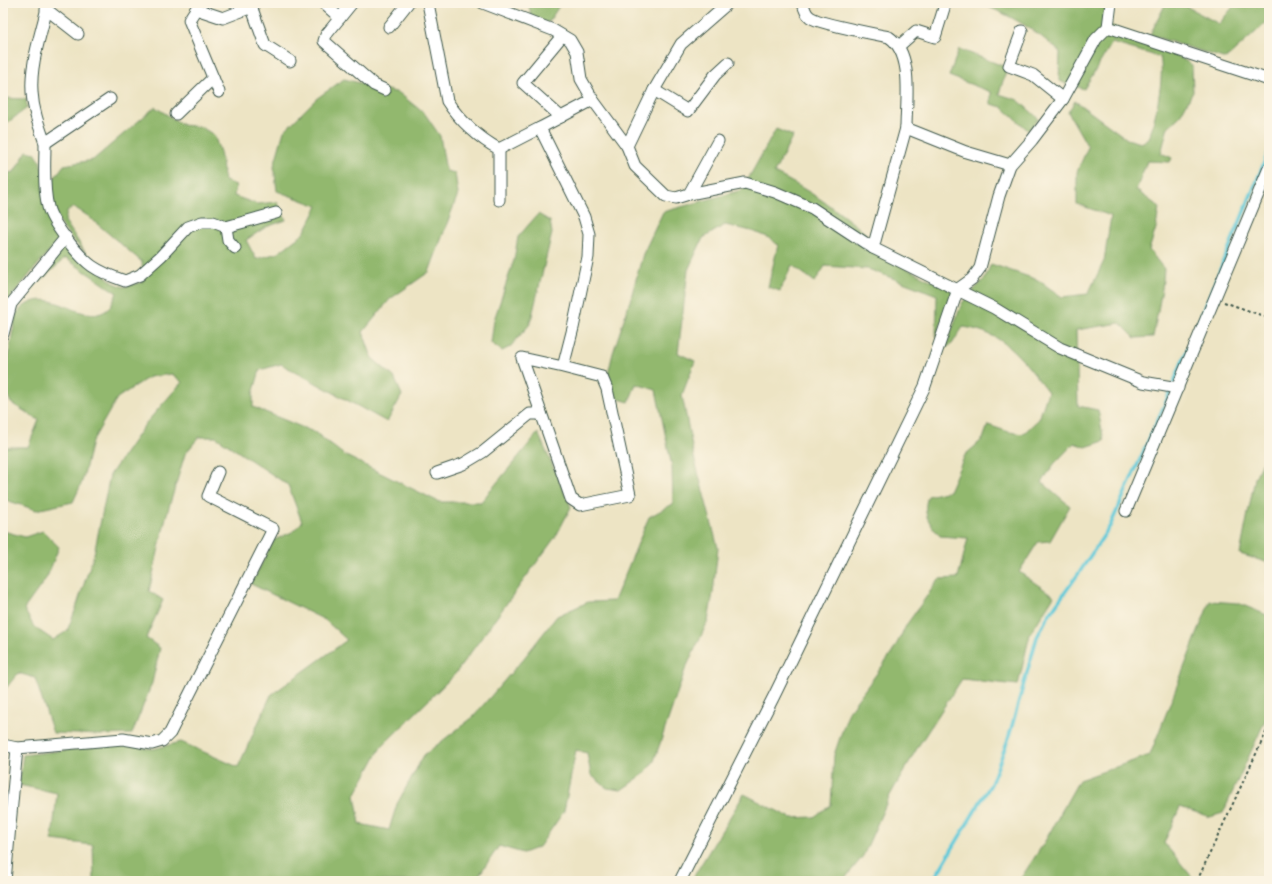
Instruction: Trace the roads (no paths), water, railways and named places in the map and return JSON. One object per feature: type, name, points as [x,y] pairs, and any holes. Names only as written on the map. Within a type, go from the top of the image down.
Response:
[{"type":"street","points":[[323,3],[340,18]]},
{"type":"street","points":[[352,3],[326,35],[324,41],[329,47],[374,85],[385,90]]},
{"type":"street","points":[[389,27],[408,3]]},
{"type":"street","points":[[428,3],[448,101],[455,114],[490,144],[499,149]]},
{"type":"street","points":[[483,3],[502,7],[553,30],[570,40],[577,52],[581,79],[593,100],[627,146],[635,166],[666,196],[676,198],[744,183],[775,192],[812,208],[873,248],[958,288],[1060,348],[1143,382],[1174,387]]},
{"type":"street","points":[[627,146],[654,90],[681,44],[728,3]]},
{"type":"street","points":[[803,3],[804,8],[810,17],[822,22],[889,38],[897,42],[906,66],[906,128],[873,248]]},
{"type":"street","points":[[680,881],[774,696],[925,386],[958,288],[972,279],[980,268],[1010,165],[1032,140],[1063,99],[1096,39],[1108,27],[1111,3]]},
{"type":"street","points":[[219,92],[189,20],[196,9],[223,18],[251,5],[265,45],[290,61]]},
{"type":"street","points":[[78,34],[47,6],[32,70],[32,91],[35,115],[44,143],[45,185],[48,208],[59,230],[91,265],[108,275],[125,281],[140,275],[161,256],[188,226],[202,222],[213,222],[226,227],[276,213]]},
{"type":"street","points":[[899,46],[916,31],[936,37],[944,8]]},
{"type":"street","points":[[1108,27],[1269,80]]},
{"type":"street","points":[[1022,31],[1009,66],[1033,75],[1063,99]]},
{"type":"street","points":[[561,117],[523,82],[562,36]]},
{"type":"street","points":[[654,90],[688,111],[715,75],[728,62]]},
{"type":"street","points":[[176,114],[213,78]]},
{"type":"street","points":[[44,143],[110,98]]},
{"type":"street","points":[[499,149],[593,100]]},
{"type":"street","points":[[540,128],[584,217],[589,234],[588,257],[563,367]]},
{"type":"street","points":[[906,128],[966,152],[1010,165]]},
{"type":"street","points":[[689,194],[718,141]]},
{"type":"street","points":[[499,149],[499,200]]},
{"type":"street","points":[[1126,511],[1174,387],[1215,300],[1269,168]]},
{"type":"street","points":[[226,227],[228,240],[235,248]]},
{"type":"street","points":[[3,334],[11,304],[66,238]]},
{"type":"street","points":[[522,358],[563,367],[602,377],[607,388],[630,495],[580,505],[570,499],[522,358]]},
{"type":"street","points":[[437,473],[463,464],[483,452],[530,414],[541,414]]},
{"type":"street","points":[[3,745],[17,748],[123,739],[152,744],[162,741],[170,733],[273,529],[208,496],[218,472]]},
{"type":"street","points":[[5,881],[17,748]]},
{"type":"waterway","points":[[933,881],[991,784],[1008,740],[1037,637],[1048,616],[1110,526],[1167,399],[1269,151]]}]
